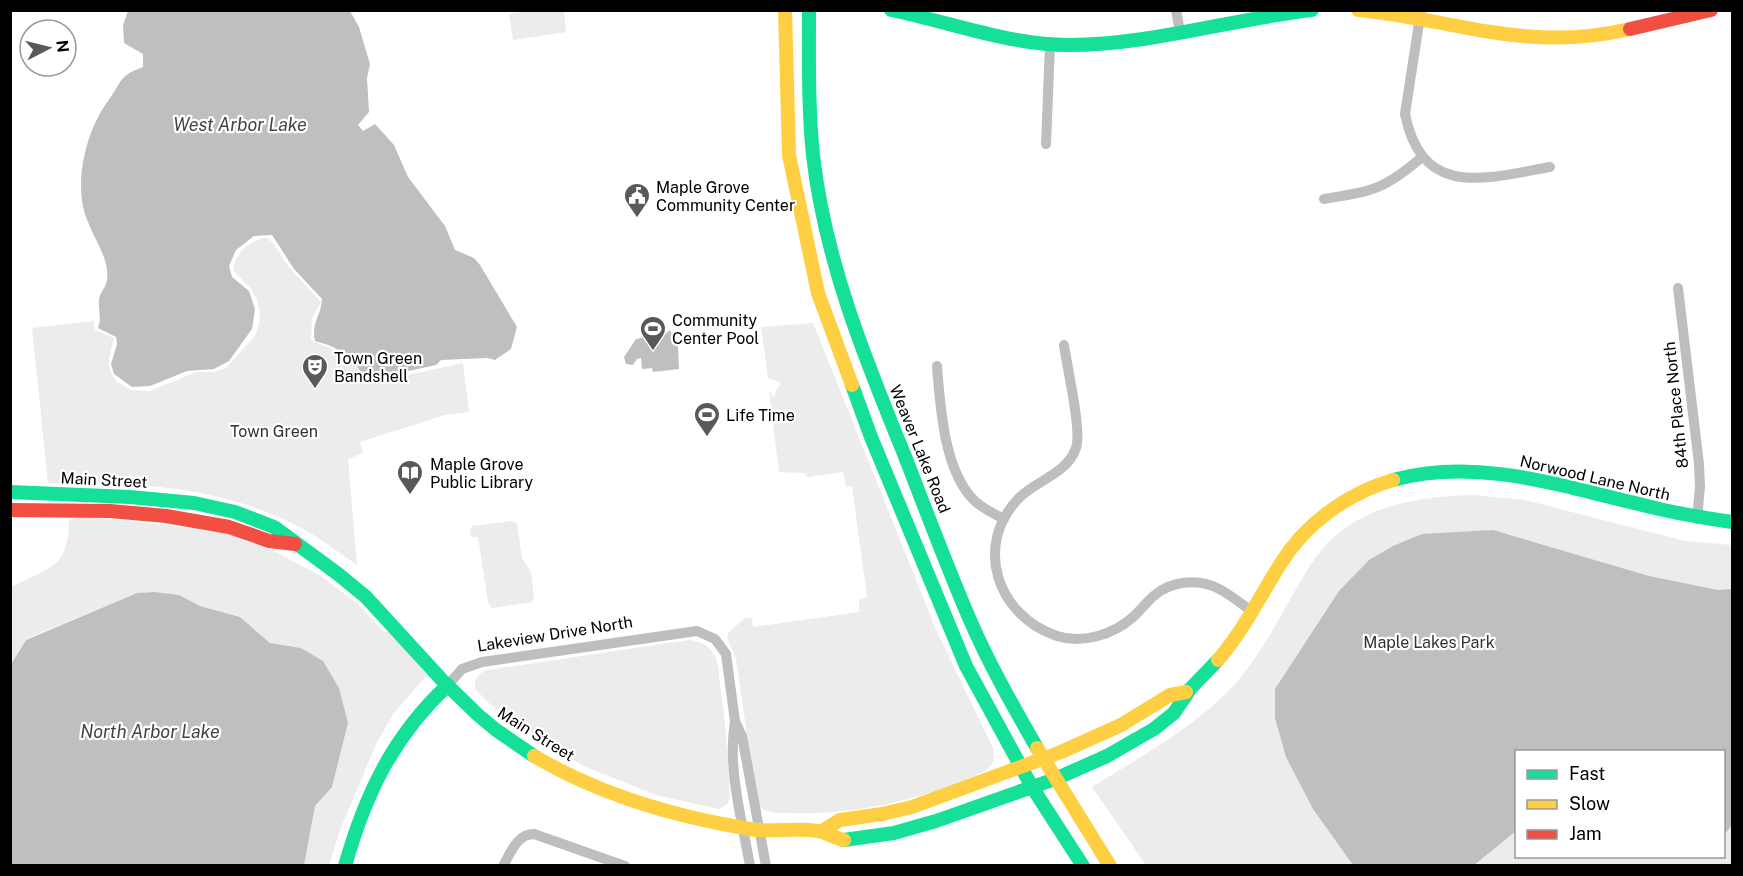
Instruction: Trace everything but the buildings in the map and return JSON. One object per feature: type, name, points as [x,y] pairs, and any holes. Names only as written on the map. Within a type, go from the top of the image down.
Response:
[{"type":"street","points":[[785,10],[789,155],[818,293],[871,437],[966,666],[1020,767],[1083,866]]},
{"type":"street","name":"Weaver Lake Road","points":[[809,10],[809,81],[813,156],[839,282],[860,345],[970,620],[1000,683],[1055,779],[1110,866]]},
{"type":"street","points":[[891,10],[939,16],[996,35],[1050,45],[1105,45],[1312,10]]},
{"type":"street","points":[[1176,10],[1180,32]]},
{"type":"street","points":[[1358,10],[1421,15],[1535,37],[1569,38],[1604,35],[1711,10]]},
{"type":"street","points":[[1421,15],[1405,114],[1408,131],[1422,157],[1438,170],[1470,179],[1550,167]]},
{"type":"street","points":[[1046,144],[1050,45]]},
{"type":"street","points":[[1324,199],[1377,189],[1402,174],[1422,157]]},
{"type":"street","name":"84th Place North","points":[[1678,288],[1699,464],[1700,487],[1697,519]]},
{"type":"street","points":[[1064,345],[1079,437],[1070,461],[1020,498],[1004,519],[996,544],[996,568],[1002,589],[1010,604],[1024,619],[1043,631],[1060,637],[1083,639],[1117,629],[1157,593],[1175,584],[1195,582],[1215,587],[1253,612]]},
{"type":"street","points":[[937,366],[945,440],[959,476],[967,492],[976,502],[1004,519]]},
{"type":"street","name":"Norwood Lane North","points":[[1032,787],[1055,779],[1137,740],[1164,722],[1181,707],[1186,692],[1226,653],[1284,559],[1309,529],[1341,504],[1360,493],[1401,478],[1473,472],[1526,477],[1697,519],[1732,522]]},
{"type":"street","name":"Main Street","points":[[10,492],[165,499],[238,513],[274,528],[367,598],[464,703],[500,733],[534,756],[576,778],[642,804],[758,830],[822,831],[843,840],[884,836],[916,828],[1032,787]]},
{"type":"street","name":"Main Street","points":[[10,510],[110,511],[166,516],[228,527],[269,541],[295,544]]},
{"type":"street","name":"Lakeview Drive North","points":[[345,866],[353,837],[390,754],[409,724],[432,698],[469,665],[698,631],[715,639],[726,654],[735,721]]},
{"type":"street","name":"Norwood Lane North","points":[[1020,767],[1101,735],[1170,695],[1186,692]]},
{"type":"street","points":[[735,721],[732,738],[738,802],[750,866]]},
{"type":"street","points":[[735,721],[742,736],[766,866]]},
{"type":"street","name":"Main Street","points":[[822,831],[840,820],[912,807],[1020,767]]},
{"type":"street","points":[[503,866],[518,840],[525,834],[534,834],[625,866]]},
{"type":"green space","points":[[536,10],[564,11],[566,32],[513,40],[509,14]]},
{"type":"green space","name":"Town Green","points":[[261,238],[268,238],[273,243],[289,267],[321,302],[312,318],[311,340],[344,354],[368,380],[384,380],[463,363],[469,412],[445,415],[360,442],[363,453],[348,459],[357,565],[299,527],[269,513],[239,503],[176,489],[113,484],[48,483],[32,328],[94,321],[95,330],[114,338],[109,359],[110,371],[117,382],[132,390],[150,391],[196,372],[215,372],[227,367],[255,336],[260,313],[257,300],[251,289],[233,270],[236,259],[243,250]]},
{"type":"green space","points":[[813,323],[937,632],[993,748],[994,758],[985,771],[915,797],[840,812],[779,813],[760,807],[752,770],[736,659],[727,638],[729,632],[745,618],[752,618],[753,627],[859,612],[859,600],[867,597],[852,486],[846,487],[843,472],[807,477],[805,473],[779,472],[769,392],[774,398],[781,384],[768,378],[761,327]]},
{"type":"green space","name":"Maple Lakes Park","points":[[1474,495],[1525,500],[1685,541],[1732,545],[1732,865],[1146,865],[1092,787],[1189,725],[1233,686],[1268,638],[1308,569],[1323,548],[1340,532],[1359,519],[1380,510],[1425,499]]},
{"type":"green space","points":[[79,516],[211,532],[218,530],[237,535],[241,540],[270,549],[321,576],[358,604],[384,632],[391,632],[427,675],[394,713],[377,742],[340,830],[329,865],[304,866],[315,806],[332,787],[348,723],[301,648],[270,643],[240,617],[200,606],[179,595],[155,592],[137,593],[26,639],[11,664],[11,587],[54,565],[65,549],[69,520]]},
{"type":"green space","points":[[511,521],[517,523],[522,558],[531,572],[534,598],[532,602],[492,608],[488,602],[478,537],[471,537],[470,532],[472,526]]},
{"type":"green space","points":[[689,640],[708,647],[715,656],[718,668],[730,798],[727,804],[719,809],[656,795],[586,767],[530,735],[491,705],[475,689],[477,677],[487,670]]},
{"type":"water","name":"West Arbor Lake","points":[[128,11],[350,11],[359,27],[370,64],[367,78],[369,112],[358,125],[363,131],[375,124],[394,145],[408,177],[445,226],[455,250],[474,258],[480,265],[517,327],[511,349],[495,360],[488,358],[441,360],[436,365],[381,377],[365,378],[344,354],[331,346],[315,341],[314,329],[322,299],[294,269],[272,235],[254,236],[236,250],[229,266],[232,277],[249,291],[255,309],[252,329],[229,361],[214,369],[187,371],[150,386],[132,387],[114,374],[111,364],[117,344],[116,337],[98,328],[99,300],[107,281],[107,270],[104,256],[85,214],[81,186],[84,155],[101,112],[125,77],[143,67],[143,54],[124,43],[123,25]]},
{"type":"water","name":"Community Center Pool","points":[[670,330],[678,346],[679,369],[653,372],[652,368],[642,369],[641,358],[637,359],[633,365],[626,364],[624,357],[636,339],[646,337],[654,344]]},
{"type":"water","name":"Maple Lakes Park","points":[[1493,530],[1649,576],[1718,590],[1732,589],[1732,825],[1725,834],[1725,750],[1515,750],[1515,832],[1474,865],[1353,865],[1313,809],[1286,757],[1275,718],[1275,689],[1339,591],[1369,560],[1393,546],[1422,534]]},
{"type":"water","name":"North Arbor Lake","points":[[155,592],[179,595],[200,606],[240,617],[270,643],[301,648],[323,661],[339,688],[348,723],[332,787],[315,806],[304,865],[11,865],[11,664],[26,640],[137,593]]},
{"type":"traffic: fast","points":[[809,10],[811,137],[819,195],[837,272],[876,385],[977,636],[1037,748]]},
{"type":"traffic: fast","points":[[891,10],[1001,37],[1069,45],[1130,41],[1312,10]]},
{"type":"traffic: fast","points":[[852,385],[871,437],[966,666],[1032,787],[1083,866]]},
{"type":"traffic: fast","points":[[1393,480],[1425,473],[1458,471],[1491,473],[1523,477],[1671,512],[1732,522]]},
{"type":"traffic: fast","points":[[10,492],[130,497],[194,503],[235,512],[274,527],[366,597],[442,680],[477,714],[534,756]]},
{"type":"traffic: fast","points":[[844,840],[894,833],[936,821],[1055,779],[1107,756],[1154,729],[1174,713],[1190,689],[1218,660]]},
{"type":"traffic: fast","points":[[345,866],[362,815],[383,768],[412,725],[448,685]]},
{"type":"traffic: slow","points":[[785,10],[789,155],[818,293],[852,385]]},
{"type":"traffic: slow","points":[[1358,10],[1537,37],[1584,36],[1630,29]]},
{"type":"traffic: slow","points":[[1218,660],[1244,625],[1291,548],[1303,535],[1344,501],[1393,480]]},
{"type":"traffic: slow","points":[[822,831],[840,820],[912,807],[1061,752],[1121,725],[1170,695],[1186,692]]},
{"type":"traffic: slow","points":[[1037,748],[1110,866]]},
{"type":"traffic: slow","points":[[534,756],[584,782],[666,811],[750,829],[818,831],[844,840]]},
{"type":"traffic: jam","points":[[1630,29],[1711,10]]},
{"type":"traffic: jam","points":[[10,510],[110,511],[166,516],[229,527],[269,541],[295,544]]},
{"type":"place","name":"Maple Grove Community Center","points":[[637,219]]},
{"type":"place","name":"Community Center Pool","points":[[653,352]]},
{"type":"place","name":"Town Green Bandshell","points":[[315,390]]},
{"type":"place","name":"Life Time","points":[[707,438]]},
{"type":"place","name":"Maple Grove Public Library","points":[[410,496]]}]
